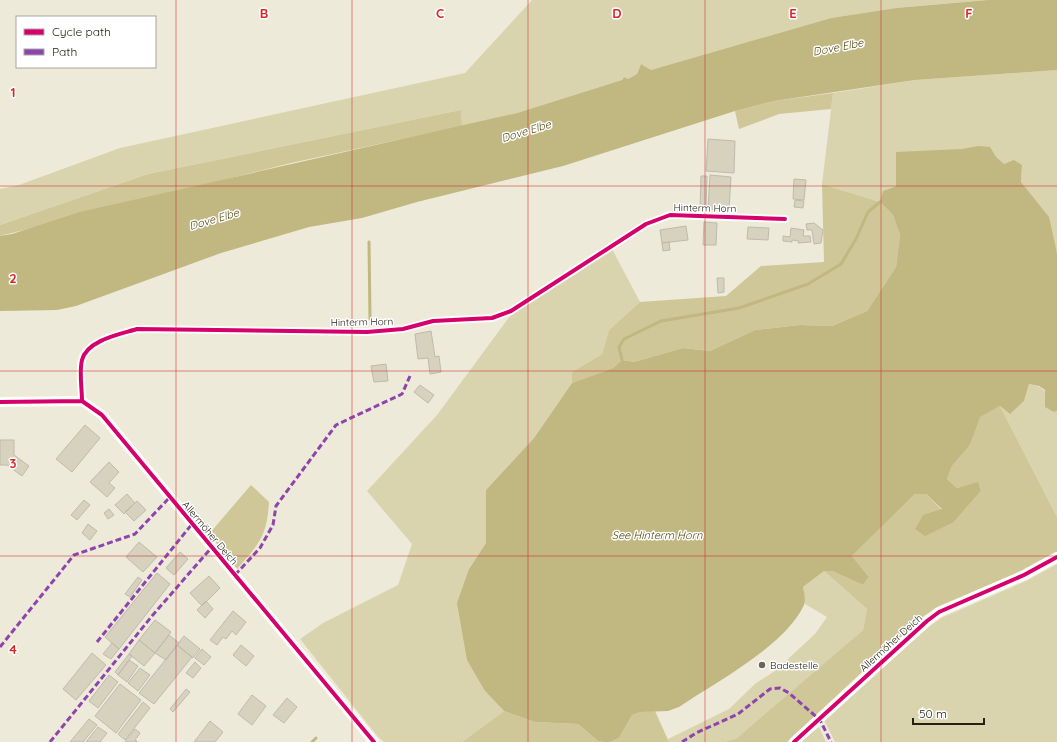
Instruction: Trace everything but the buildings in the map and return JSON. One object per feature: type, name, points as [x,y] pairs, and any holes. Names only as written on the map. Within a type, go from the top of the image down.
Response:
[{"type":"street","name":"Hinterm Horn","points":[[82,401],[82,359],[89,348],[108,337],[137,329],[367,332],[402,329],[433,321],[492,318],[511,311],[646,224],[670,214],[785,219]]},
{"type":"street","points":[[0,402],[82,401]]},
{"type":"street","name":"Allermöher Deich","points":[[82,401],[102,416],[374,742]]},
{"type":"street","name":"Allermöher Deich","points":[[794,742],[927,621],[939,612],[1024,575],[1057,557]]},
{"type":"shaded area","points":[[532,0],[988,0],[896,8],[831,18],[651,70],[641,64],[637,74],[628,79],[624,77],[622,80],[517,113],[462,126],[461,110],[148,174],[0,225],[0,189],[19,185],[120,148],[465,73]]},
{"type":"shaded area","points":[[1057,70],[1057,253],[1048,217],[1021,182],[1022,165],[1004,164],[978,146],[953,155],[883,191],[880,202],[822,184],[833,93],[915,80]]},
{"type":"shaded area","points":[[833,93],[831,109],[779,114],[739,129],[735,111],[774,101]]},
{"type":"shaded area","points":[[461,110],[462,126],[291,163],[0,236],[0,225],[148,174]]},
{"type":"shaded area","points":[[822,184],[880,202],[893,215],[900,235],[896,267],[867,311],[832,326],[800,325],[755,330],[710,351],[683,348],[634,362],[622,360],[613,368],[572,383],[572,372],[602,354],[609,330],[640,302],[726,296],[761,266],[824,262]]},
{"type":"shaded area","points":[[611,247],[640,302],[609,330],[602,354],[572,372],[572,383],[534,438],[486,490],[486,543],[469,569],[485,691],[504,711],[462,742],[384,742],[378,737],[300,639],[323,623],[398,585],[412,544],[367,491],[437,415],[510,316]]},
{"type":"shaded area","points":[[1029,384],[1035,385],[1044,390],[1054,412],[1057,411],[1057,517],[1000,406],[1010,413],[1024,401]]},
{"type":"shaded area","points":[[1000,406],[1057,517],[1057,552],[1022,571],[937,607],[924,616],[787,742],[724,742],[736,739],[863,630],[867,609],[824,571],[832,571],[863,585],[869,577],[852,556],[915,494],[926,494],[954,522],[981,491],[978,483],[957,488],[947,479],[952,466],[970,445],[979,417]]},
{"type":"shaded area","points":[[251,485],[269,502],[268,514],[264,532],[251,553],[237,569],[209,534]]},
{"type":"shaded area","points":[[1057,564],[1057,742],[835,742],[824,720],[930,626],[941,618],[1026,581]]},
{"type":"shaded area","points":[[824,571],[867,609],[863,630],[736,740],[724,742],[669,742],[668,739],[729,709],[756,683],[775,671],[815,634],[827,617],[805,604],[803,587]]},
{"type":"shaded area","points":[[504,711],[535,722],[578,724],[598,741],[604,742],[462,742]]},
{"type":"shaded area","points":[[655,711],[669,742],[610,742],[619,738],[632,715],[641,712]]},
{"type":"shaded area","points":[[819,727],[826,742],[800,742]]},
{"type":"water","name":"Dove Elbe","points":[[988,0],[1057,0],[1057,70],[915,80],[774,101],[735,111],[563,166],[417,202],[362,218],[309,227],[221,253],[76,306],[57,310],[0,311],[0,236],[12,234],[80,212],[517,113],[622,80],[624,77],[628,79],[637,74],[641,64],[651,70],[831,18],[896,8]]},
{"type":"water","name":"See Hinterm Horn","points":[[978,146],[990,147],[996,157],[1004,164],[1014,160],[1022,165],[1021,182],[1049,217],[1057,253],[1057,411],[1054,412],[1045,407],[1045,390],[1039,386],[1029,384],[1024,401],[1010,414],[1000,406],[980,417],[970,445],[952,466],[947,479],[957,488],[978,482],[981,491],[954,522],[925,536],[915,529],[923,515],[942,509],[926,494],[915,494],[852,556],[869,577],[863,585],[832,571],[824,571],[803,587],[805,603],[795,620],[782,635],[749,662],[679,707],[668,711],[641,712],[632,715],[619,738],[610,742],[598,741],[578,724],[535,722],[504,711],[485,691],[467,660],[457,603],[469,569],[486,543],[486,490],[534,438],[572,383],[613,368],[622,360],[634,362],[683,348],[710,351],[755,330],[800,325],[832,326],[867,311],[896,267],[900,235],[893,215],[880,202],[883,191],[896,186],[896,152],[962,149]]},
{"type":"waterway","points":[[622,360],[619,347],[624,339],[661,321],[739,308],[808,284],[841,264],[856,239],[868,212],[880,202]]},
{"type":"waterway","points":[[369,242],[370,319]]},
{"type":"waterway","points":[[312,742],[316,738]]},
{"type":"marked path","points":[[235,575],[260,548],[273,525],[276,506],[336,425],[402,394],[410,376]]},
{"type":"marked path","points":[[0,647],[74,555],[135,534],[170,497]]},
{"type":"marked path","points":[[97,642],[192,524]]},
{"type":"marked path","points":[[50,742],[152,616],[212,547]]},
{"type":"marked path","points":[[682,742],[696,733],[738,714],[770,689],[780,688],[789,693],[820,720],[831,742]]},
{"type":"cycle path","points":[[82,401],[81,370],[82,360],[85,353],[90,347],[105,339],[137,329],[367,332],[403,329],[433,321],[492,318],[511,311],[646,224],[670,215],[785,219]]},
{"type":"cycle path","points":[[0,402],[82,401],[102,415],[374,742]]},
{"type":"cycle path","points":[[794,742],[927,621],[939,612],[1024,575],[1057,557]]},
{"type":"place","name":"Badestelle","points":[[762,665]]}]
